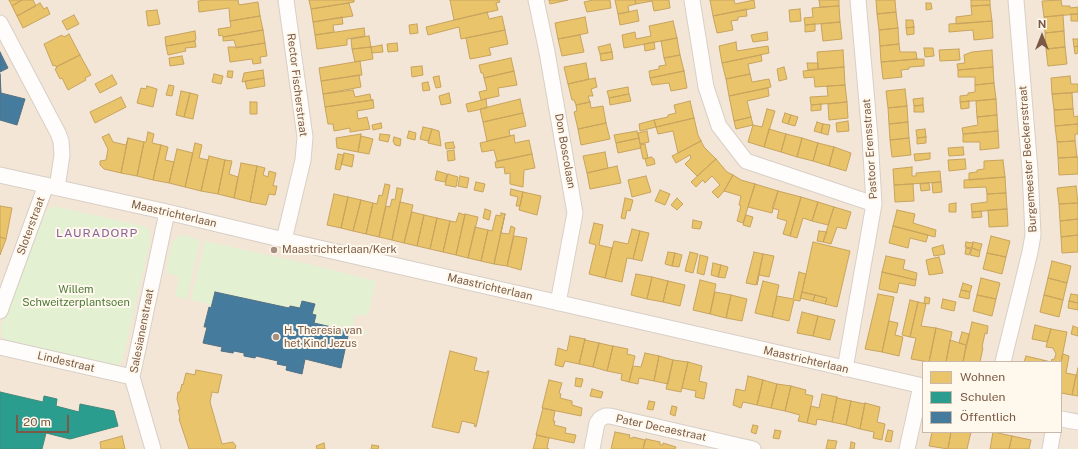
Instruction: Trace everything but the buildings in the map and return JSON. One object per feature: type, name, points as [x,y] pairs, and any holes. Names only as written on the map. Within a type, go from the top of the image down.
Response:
[{"type":"street","name":"Rector Fischerstraat","points":[[284,240],[303,160],[305,137],[286,0]]},
{"type":"street","name":"Don Boscolaan","points":[[536,0],[548,52],[575,213],[558,303]]},
{"type":"street","points":[[692,0],[706,87],[719,126],[746,160],[874,204]]},
{"type":"street","name":"Pastoor Erensstraat","points":[[845,369],[874,204],[870,137],[858,0]]},
{"type":"street","name":"Burgemeester Beckersstraat","points":[[1003,361],[1033,235],[1030,170],[1016,0]]},
{"type":"street","name":"Sloterstraat","points":[[0,23],[58,133],[61,141],[62,155],[52,186],[0,311]]},
{"type":"street","name":"Maastrichterlaan","points":[[0,175],[922,386]]},
{"type":"street","name":"Salesianenstraat","points":[[153,449],[132,377],[167,212]]},
{"type":"street","name":"Lindestraat","points":[[0,347],[132,377]]},
{"type":"street","points":[[907,449],[922,386]]},
{"type":"street","name":"Pater Decaestraat","points":[[592,449],[597,423],[605,416],[610,416],[754,449]]},
{"type":"street","points":[[1062,419],[1078,422]]},
{"type":"street","points":[[1050,449],[1053,433]]},
{"type":"shaded area","points":[[0,0],[1078,0],[1078,449],[0,449]]},
{"type":"green space","name":"Willem Schweitzerplantsoen","points":[[53,206],[147,227],[149,230],[150,241],[124,354],[122,361],[116,366],[7,342],[2,337],[1,326],[27,259],[46,212]]},
{"type":"green space","points":[[183,235],[200,240],[187,299],[175,296],[179,276],[166,273],[172,243],[177,237]]},
{"type":"green space","points":[[205,241],[309,264],[376,281],[368,315],[355,315],[353,329],[367,330],[366,335],[314,323],[316,315],[312,314],[315,303],[302,301],[300,308],[290,305],[289,308],[215,292],[211,307],[209,307],[210,304],[191,300]]},
{"type":"place","name":"Maastrichterlaan/Kerk","points":[[274,250]]},
{"type":"place","name":"H. Theresia van het Kind Jezus","points":[[276,337]]},
{"type":"district","name":"LAURADORP","points":[[97,233]]}]
